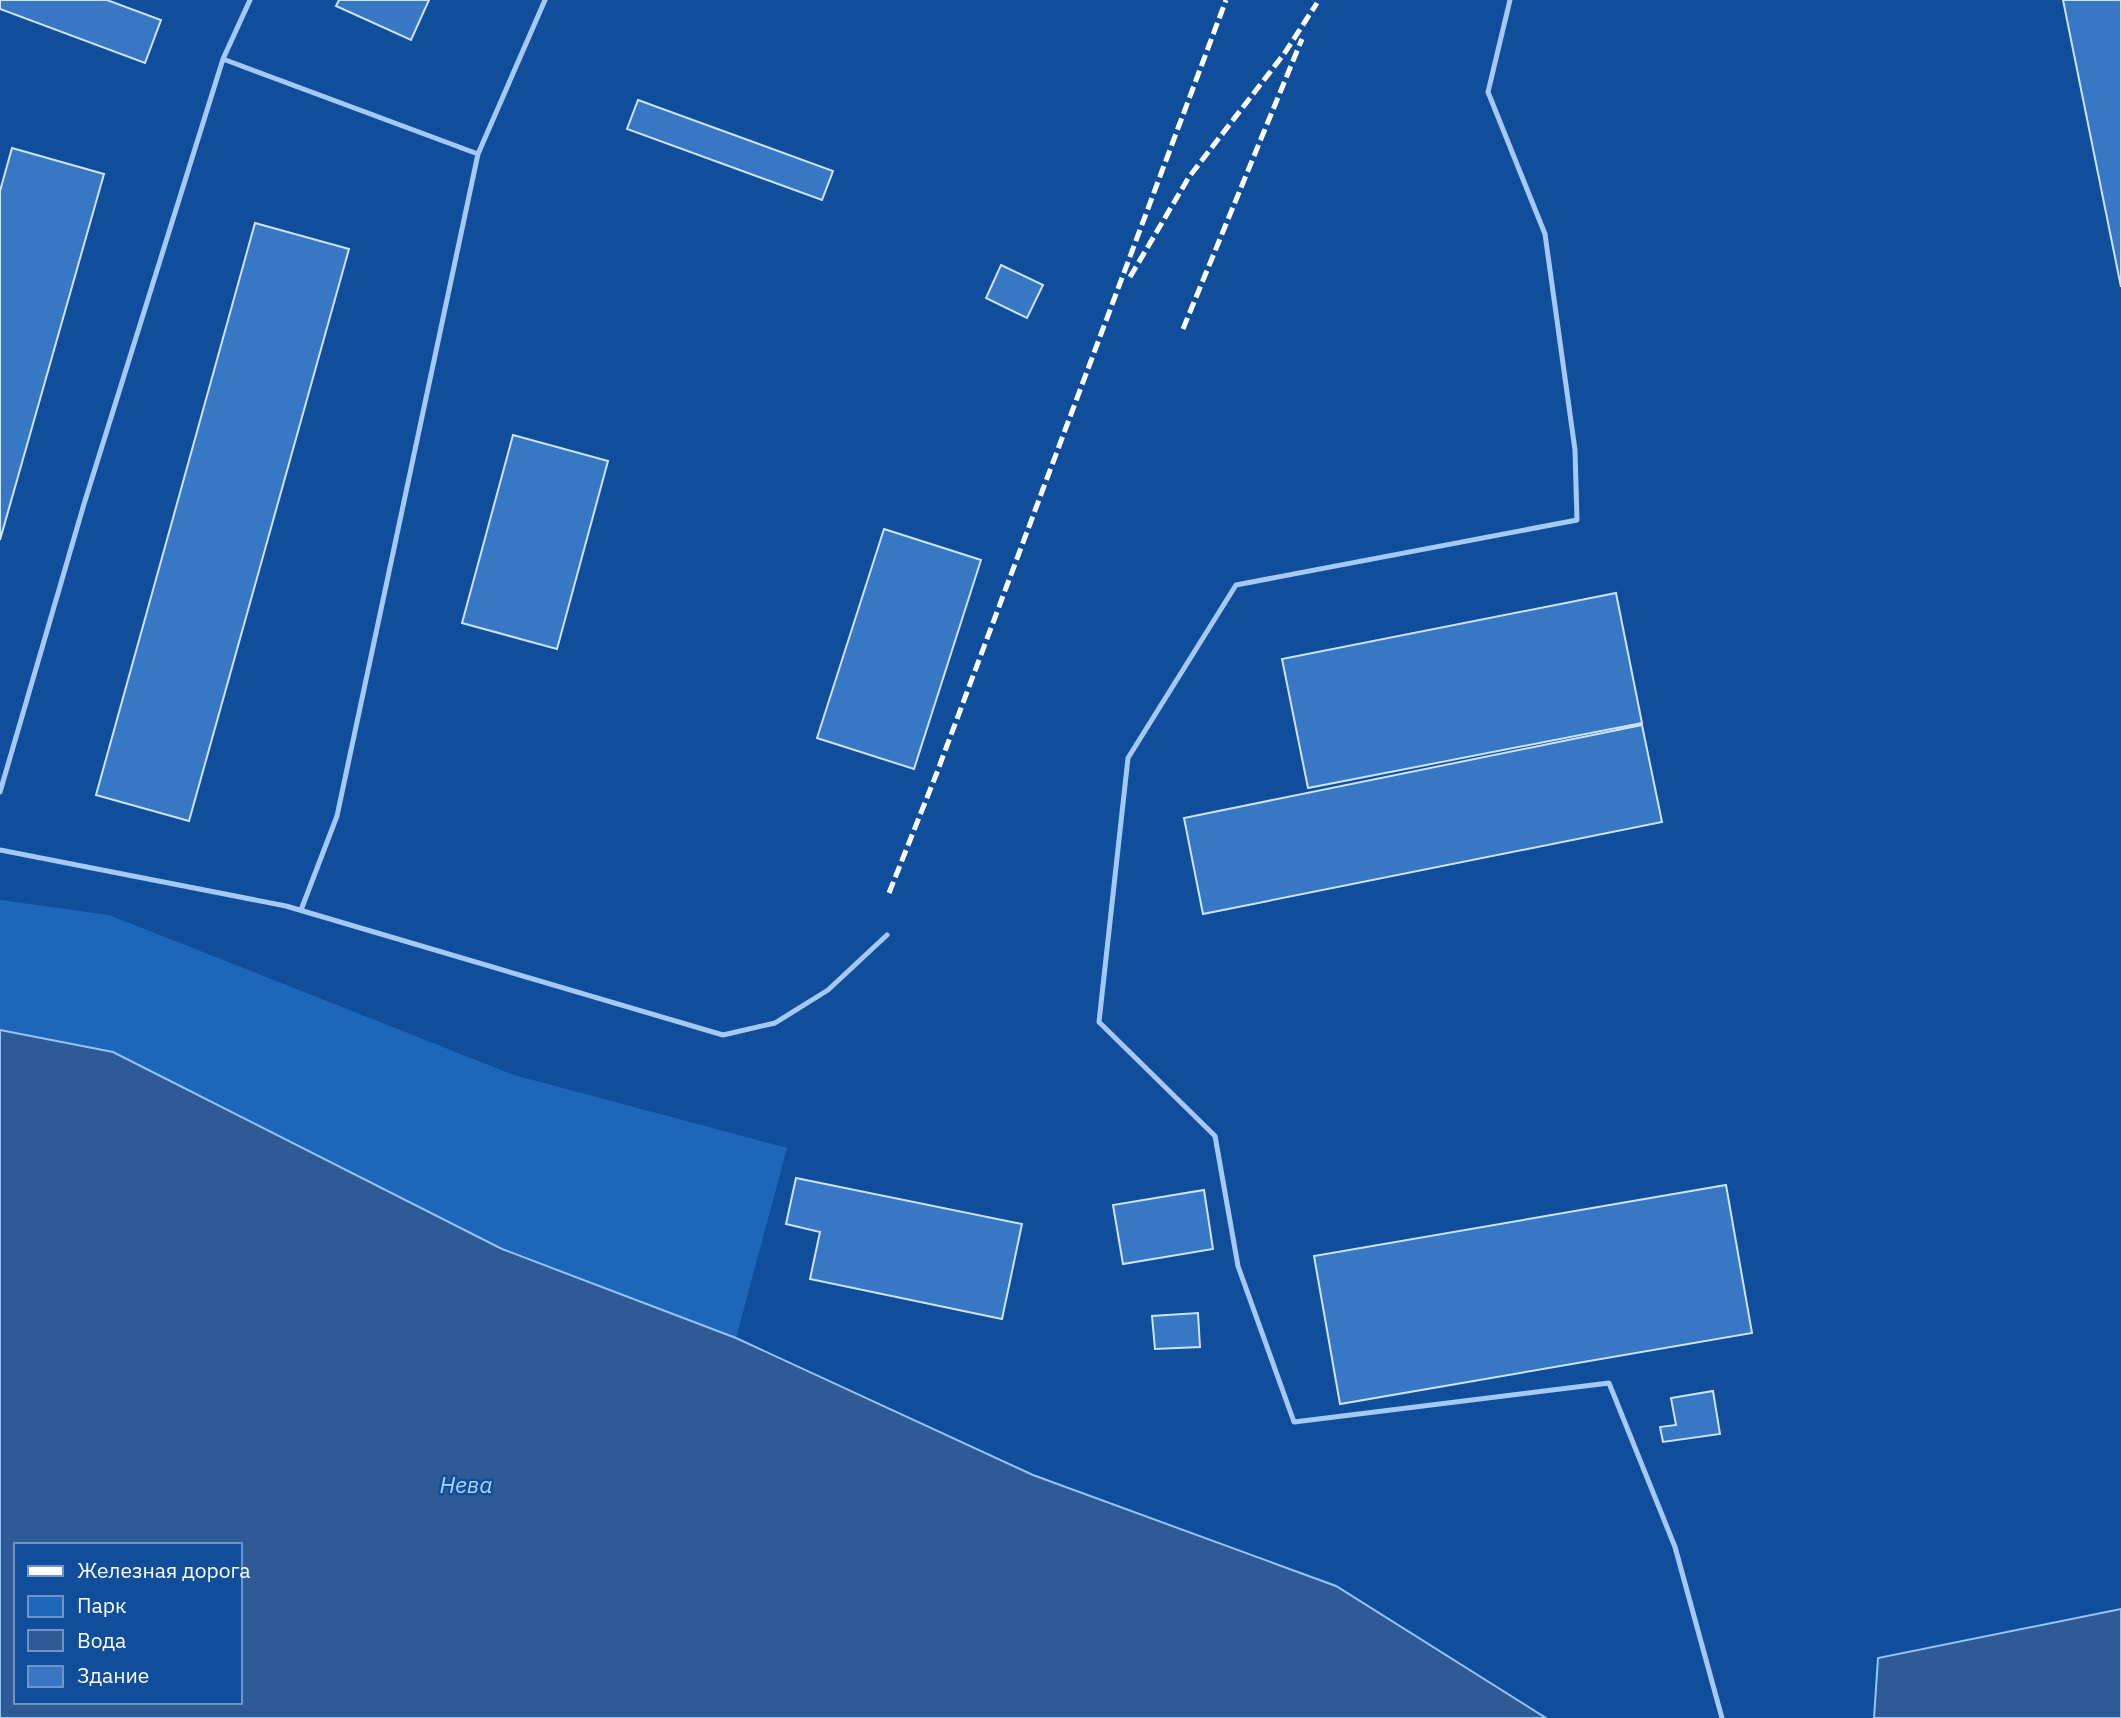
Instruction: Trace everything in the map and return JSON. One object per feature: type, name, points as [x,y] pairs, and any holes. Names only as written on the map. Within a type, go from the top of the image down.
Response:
[{"type":"lane","points":[[0,792],[84,504],[223,59],[250,0]]},
{"type":"lane","points":[[301,910],[337,816],[478,155],[545,0]]},
{"type":"lane","points":[[1510,0],[1489,92],[1545,234],[1575,450],[1577,520],[1236,585],[1128,758],[1099,1022],[1215,1136],[1238,1266],[1294,1422],[1609,1383],[1675,1547],[1722,1718]]},
{"type":"lane","points":[[223,59],[478,155]]},
{"type":"lane","points":[[0,850],[301,910],[723,1035],[775,1023],[828,990],[887,935]]},
{"type":"green space","points":[[0,900],[109,915],[514,1075],[787,1148],[736,1338],[502,1249],[0,1030]]},
{"type":"water","name":"Нева","points":[[0,1030],[113,1052],[502,1249],[736,1338],[1033,1475],[1336,1586],[1546,1718],[0,1718]]},
{"type":"water","points":[[2121,1609],[2121,1718],[1874,1718],[1878,1658]]},
{"type":"building","points":[[0,0],[107,0],[161,20],[145,63],[0,9]]},
{"type":"building","points":[[339,0],[429,0],[411,40],[336,6]]},
{"type":"building","points":[[2063,0],[2121,0],[2121,287]]},
{"type":"building","points":[[638,100],[833,171],[822,200],[627,129]]},
{"type":"building","points":[[12,148],[104,174],[0,540],[0,191]]},
{"type":"building","points":[[255,223],[349,249],[189,821],[96,795]]},
{"type":"building","points":[[1001,265],[1043,285],[1027,318],[986,298]]},
{"type":"building","points":[[513,435],[608,461],[557,649],[462,623]]},
{"type":"building","points":[[884,529],[981,560],[914,769],[817,738]]},
{"type":"building","points":[[1616,593],[1642,723],[1308,788],[1282,659]]},
{"type":"building","points":[[1642,725],[1662,822],[1203,914],[1184,818]]},
{"type":"building","points":[[796,1178],[1022,1224],[1002,1319],[810,1279],[820,1232],[786,1224]]},
{"type":"building","points":[[1726,1185],[1752,1333],[1340,1404],[1314,1256]]},
{"type":"building","points":[[1204,1190],[1213,1249],[1123,1264],[1113,1205]]},
{"type":"building","points":[[1198,1313],[1200,1347],[1155,1349],[1152,1316]]},
{"type":"building","points":[[1713,1391],[1720,1434],[1663,1442],[1660,1427],[1676,1425],[1671,1398]]},
{"type":"railway","points":[[889,893],[936,775],[1226,0]]},
{"type":"railway","points":[[1130,277],[1189,177],[1284,54],[1317,3]]},
{"type":"railway","points":[[1183,329],[1302,39]]}]
